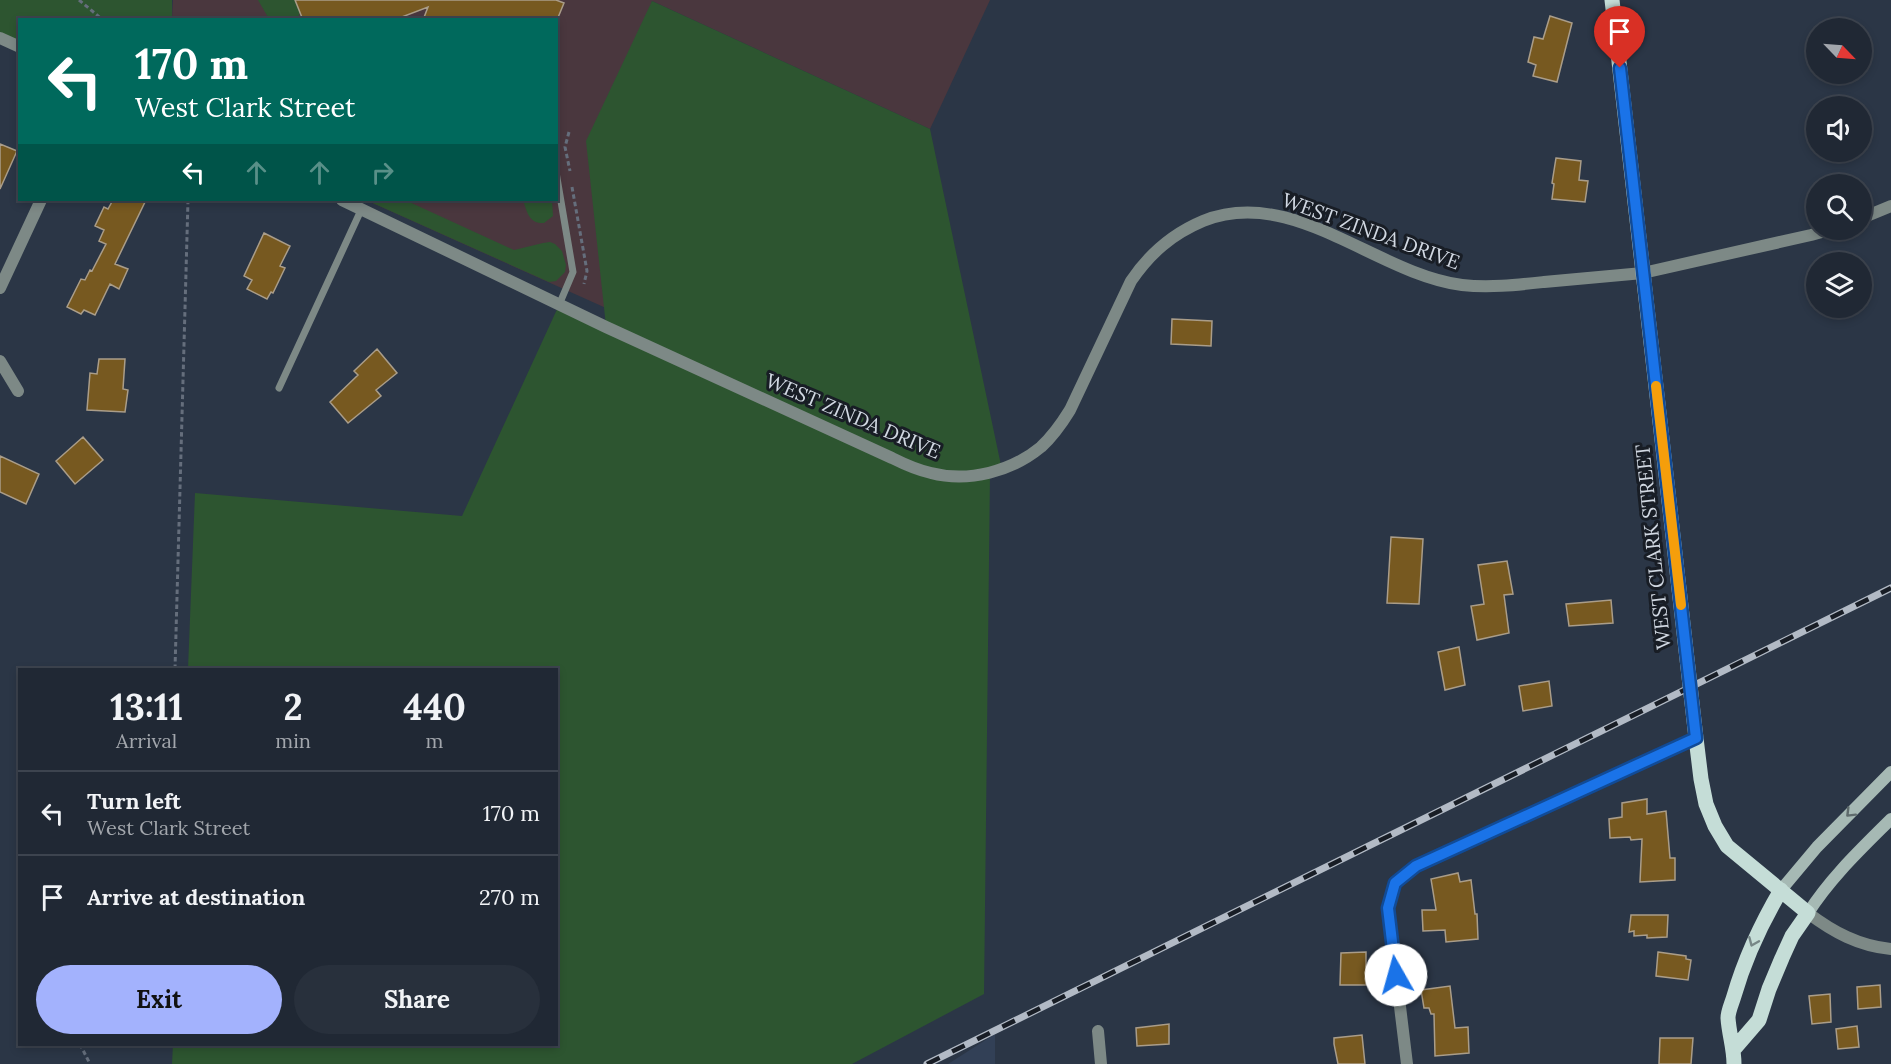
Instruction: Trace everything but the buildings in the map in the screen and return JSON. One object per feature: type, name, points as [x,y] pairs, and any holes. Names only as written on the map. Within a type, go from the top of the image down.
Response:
[{"type":"main road","name":"WEST CLARK STREET","points":[[1612,0],[1696,738],[1706,804],[1727,846],[1808,913]]},
{"type":"main road","points":[[1734,1056],[1728,1016],[1738,981],[1761,923],[1780,890],[1817,847],[1891,772]]},
{"type":"main road","points":[[1734,1056],[1759,1020],[1769,988],[1792,936],[1842,867],[1891,819]]},
{"type":"street","points":[[0,38],[18,46]]},
{"type":"street","points":[[0,288],[41,201]]},
{"type":"street","name":"WEST ZINDA DRIVE","points":[[344,201],[559,305],[891,458],[933,474],[956,477],[1002,470],[1042,446],[1058,429],[1070,410],[1131,281],[1144,262],[1179,232],[1210,218],[1245,213],[1280,216],[1302,223],[1406,269],[1439,281],[1497,287],[1643,273],[1806,236]]},
{"type":"street","points":[[1872,214],[1891,206]]},
{"type":"street","points":[[0,361],[18,391]]},
{"type":"street","points":[[1407,1064],[1388,908],[1395,883],[1416,866],[1696,738]]},
{"type":"street","points":[[1808,913],[1830,930],[1856,941],[1891,949]]},
{"type":"street","points":[[1098,1031],[1101,1064]]},
{"type":"lane","points":[[558,184],[573,272],[559,305]]},
{"type":"lane","points":[[279,388],[362,208]]},
{"type":"path","points":[[79,0],[101,18]]},
{"type":"path","points":[[569,132],[565,147],[587,271],[584,284]]},
{"type":"path","points":[[175,668],[188,201]]},
{"type":"path","points":[[82,1046],[90,1064]]},
{"type":"shaded area","points":[[173,0],[990,0],[930,129],[652,1],[606,308],[368,201],[558,201],[558,18],[172,18]]},
{"type":"shaded area","points":[[995,1034],[995,1064],[948,1064]]},
{"type":"green space","points":[[0,0],[172,0],[172,18],[18,18],[18,45],[0,37]]},
{"type":"green space","points":[[258,0],[295,0],[300,13],[298,18],[268,18]]},
{"type":"green space","points":[[652,1],[930,129],[1002,470],[990,473],[984,994],[852,1064],[172,1064],[173,1046],[558,1046],[558,668],[188,668],[195,493],[462,516],[559,305],[606,326],[586,141]]},
{"type":"green space","points":[[368,201],[407,201],[514,250],[543,243],[555,244],[562,251],[566,265],[565,272],[556,281],[549,282]]},
{"type":"green space","points":[[523,201],[552,201],[553,216],[544,223],[535,222]]},
{"type":"railway","points":[[927,1064],[1891,588]]},
{"type":"slow traffic","points":[[1656,386],[1681,605]]},
{"type":"route","points":[[1396,975],[1388,908],[1395,883],[1416,866],[1696,738],[1620,68]]}]
